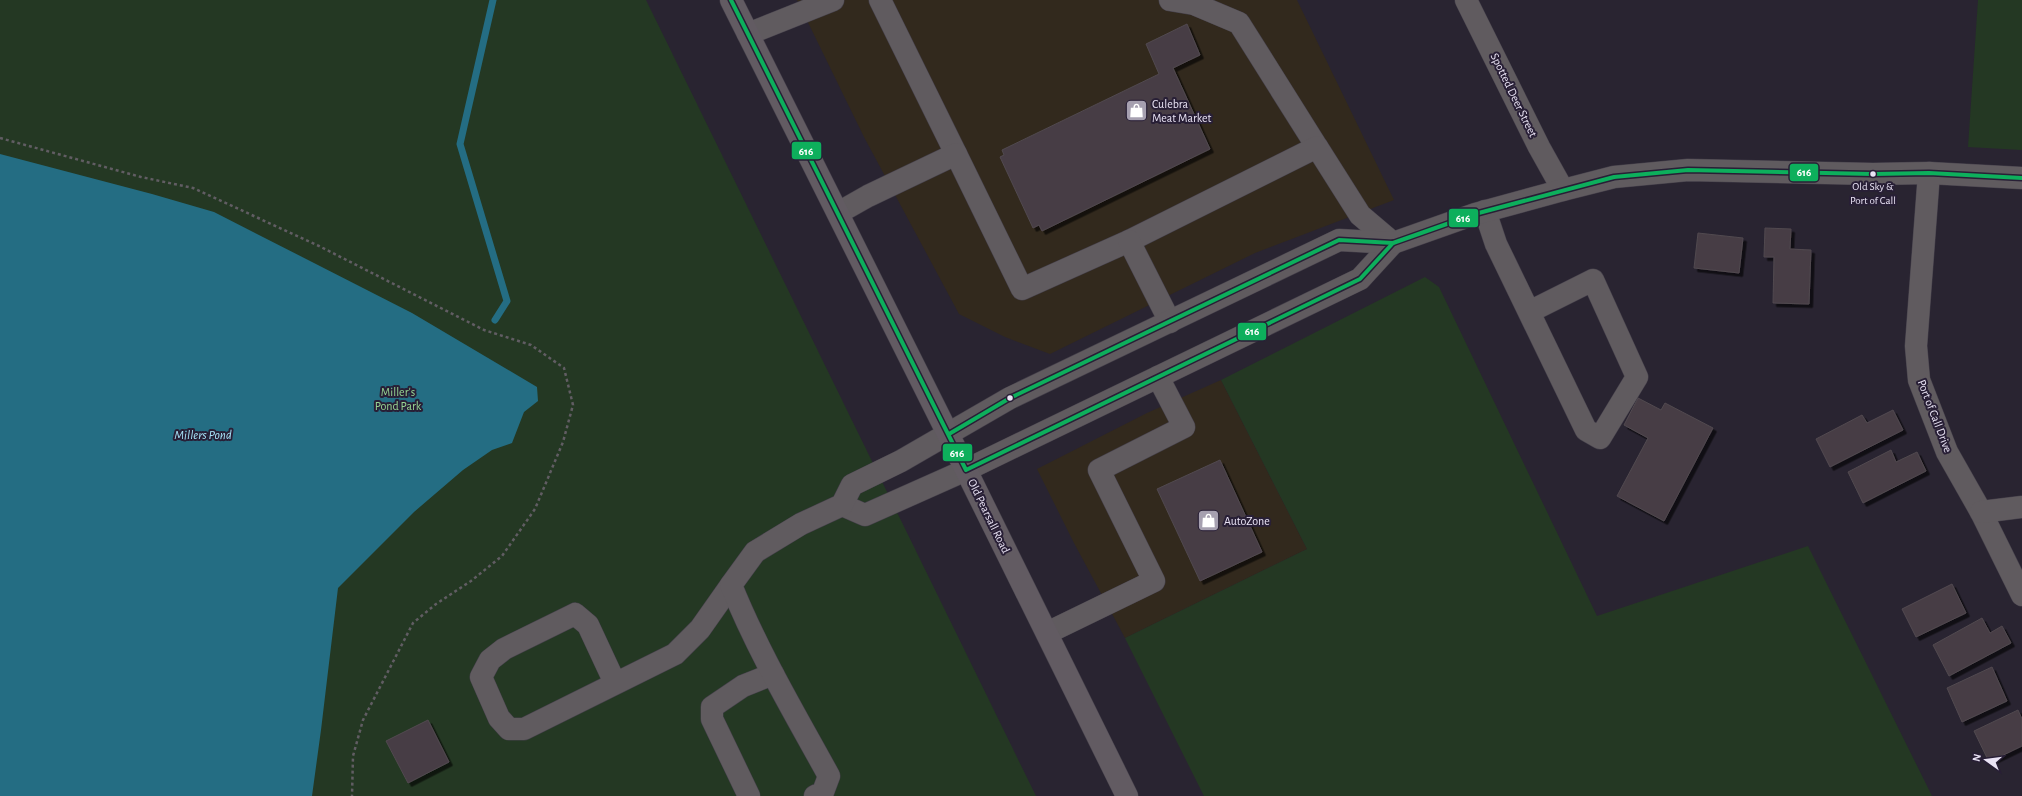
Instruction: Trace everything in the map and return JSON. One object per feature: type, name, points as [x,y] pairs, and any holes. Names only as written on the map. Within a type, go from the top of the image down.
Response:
[{"type":"main road","name":"Old Pearsall Road","points":[[731,0],[949,434],[1127,796]]},
{"type":"street","points":[[748,34],[833,0]]},
{"type":"street","points":[[880,0],[1022,288],[1130,241],[1318,147]]},
{"type":"street","points":[[1170,0],[1194,4],[1239,23],[1360,215],[1393,243]]},
{"type":"street","name":"Spotted Deer Street","points":[[1466,0],[1539,147],[1563,190]]},
{"type":"street","points":[[838,213],[868,196],[956,154]]},
{"type":"street","points":[[615,683],[588,625],[575,614],[504,649],[490,660],[481,677],[499,718],[509,729],[524,729],[675,654],[700,629],[756,552],[801,524],[842,505],[852,485],[949,434],[1010,398],[1339,240],[1393,243],[1485,211],[1614,177],[1688,170],[1873,174],[1929,172],[2022,178]]},
{"type":"street","name":"Port of Call Drive","points":[[1929,172],[1916,346],[1919,380],[1947,452],[1981,512],[2022,595]]},
{"type":"street","points":[[1485,211],[1496,244],[1586,430],[1600,438],[1637,377],[1593,280],[1529,312]]},
{"type":"street","points":[[1130,241],[1170,322]]},
{"type":"street","points":[[842,505],[865,515],[966,470],[1360,279],[1393,243]]},
{"type":"street","points":[[1047,633],[1154,581],[1099,470],[1184,427],[1158,377]]},
{"type":"street","points":[[1981,512],[2022,507]]},
{"type":"street","points":[[731,585],[742,613],[773,674],[829,776],[823,792],[815,796]]},
{"type":"street","points":[[749,796],[712,719],[712,707],[743,686],[773,674]]},
{"type":"path","points":[[0,138],[141,177],[193,188],[319,246],[484,330],[531,345],[564,368],[573,405],[563,442],[535,509],[502,556],[436,604],[413,623],[363,720],[353,756],[352,796]]},
{"type":"shaded area","points":[[797,0],[1297,0],[1394,200],[1255,253],[1050,354],[1005,337],[959,314],[864,137]]},
{"type":"shaded area","points":[[1221,380],[1307,549],[1125,638],[1074,543],[1037,469],[1147,413]]},
{"type":"green space","name":"Miller's Pond Park","points":[[0,0],[646,0],[1036,796],[0,796]]},
{"type":"green space","points":[[1978,0],[2022,0],[2022,150],[1968,147]]},
{"type":"green space","points":[[1425,277],[1439,287],[1597,616],[1808,546],[1932,796],[1204,796],[1125,638],[1307,549],[1221,380]]},
{"type":"water","name":"Millers Pond","points":[[0,154],[214,212],[412,313],[537,387],[538,401],[524,412],[512,443],[492,450],[463,470],[414,512],[338,588],[312,796],[0,796]]},
{"type":"building","name":"Culebra Meat Market","points":[[1187,24],[1200,55],[1173,68],[1210,149],[1042,231],[1039,225],[1033,228],[1000,157],[1004,155],[1002,150],[1159,74],[1146,44]]},
{"type":"building","points":[[1765,228],[1791,229],[1790,249],[1811,250],[1809,304],[1773,303],[1774,257],[1764,257]]},
{"type":"building","points":[[1698,233],[1743,238],[1739,273],[1694,268]]},
{"type":"building","points":[[1638,398],[1661,410],[1665,403],[1713,428],[1664,521],[1617,496],[1648,438],[1624,425]]},
{"type":"building","points":[[1893,410],[1903,430],[1830,467],[1816,439],[1862,415],[1867,423]]},
{"type":"building","points":[[1891,450],[1896,462],[1917,452],[1926,471],[1863,503],[1848,472]]},
{"type":"building","name":"AutoZone","points":[[1220,460],[1262,552],[1200,581],[1157,489]]},
{"type":"building","points":[[1952,584],[1966,613],[1916,637],[1902,609]]},
{"type":"building","points":[[1982,618],[1990,633],[2002,626],[2011,643],[1949,676],[1933,645]]},
{"type":"building","points":[[1992,667],[2007,701],[1962,722],[1947,688]]},
{"type":"building","points":[[2018,710],[2022,719],[2022,746],[1989,762],[1974,731]]},
{"type":"building","points":[[428,720],[449,762],[408,783],[386,741]]},
{"type":"waterway","points":[[493,0],[460,144],[507,301],[495,320]]},
{"type":"transit line","name":"616","points":[[731,0],[966,470],[1360,279],[1393,243]]},
{"type":"transit line","name":"616","points":[[949,434],[1010,398],[1339,240],[1393,243],[1475,214],[1614,177],[1688,170],[1873,174],[1929,173],[2022,178]]},
{"type":"place","name":"Culebra Meat Market","points":[[1137,111]]},
{"type":"place","name":"Old Sky & Port of Call","points":[[1873,174]]},
{"type":"place","name":"AutoZone","points":[[1209,521]]}]
